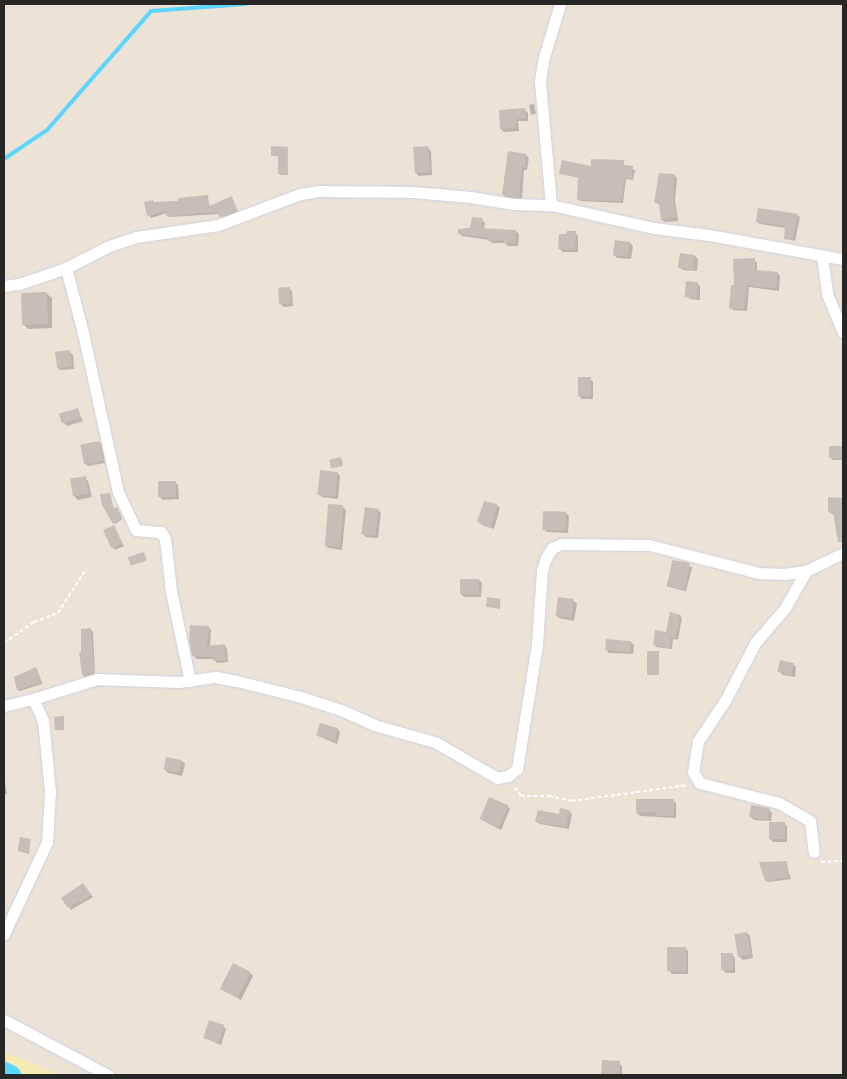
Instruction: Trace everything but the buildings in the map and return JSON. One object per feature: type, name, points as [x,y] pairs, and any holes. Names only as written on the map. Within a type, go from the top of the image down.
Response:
[{"type":"street","points":[[551,205],[540,82],[544,57],[560,4]]},
{"type":"street","points":[[4,286],[19,284],[66,268],[109,246],[136,237],[218,225],[300,194],[320,191],[413,192],[471,197],[513,204],[551,205],[654,228],[709,235],[822,257],[843,259]]},
{"type":"street","points":[[822,257],[827,294],[843,332]]},
{"type":"street","points":[[66,268],[84,333],[118,492],[136,530],[161,532],[165,539],[172,591],[190,681]]},
{"type":"street","points":[[4,706],[97,679],[190,681],[216,677],[266,687],[301,697],[340,710],[374,725],[435,742],[497,778],[508,776],[517,769],[521,749],[538,635],[542,570],[552,548],[562,544],[649,545],[759,573],[806,571],[843,553]]},
{"type":"street","points":[[806,571],[785,608],[755,644],[726,699],[698,741],[693,772],[700,783],[779,803],[810,821],[814,852]]},
{"type":"street","points":[[4,934],[41,858],[47,842],[50,820],[50,792],[43,720],[33,699]]},
{"type":"street","points":[[4,1020],[108,1075]]},
{"type":"path","points":[[4,643],[34,622],[58,613],[86,569]]},
{"type":"path","points":[[508,776],[521,796],[550,796],[572,801],[700,783]]},
{"type":"path","points":[[814,852],[822,863],[843,861]]},
{"type":"sand","points":[[4,1052],[51,1071],[61,1075],[4,1075]]},
{"type":"waterway","points":[[4,159],[47,130],[151,11],[246,4]]},
{"type":"waterway","points":[[4,1072],[10,1075]]}]
